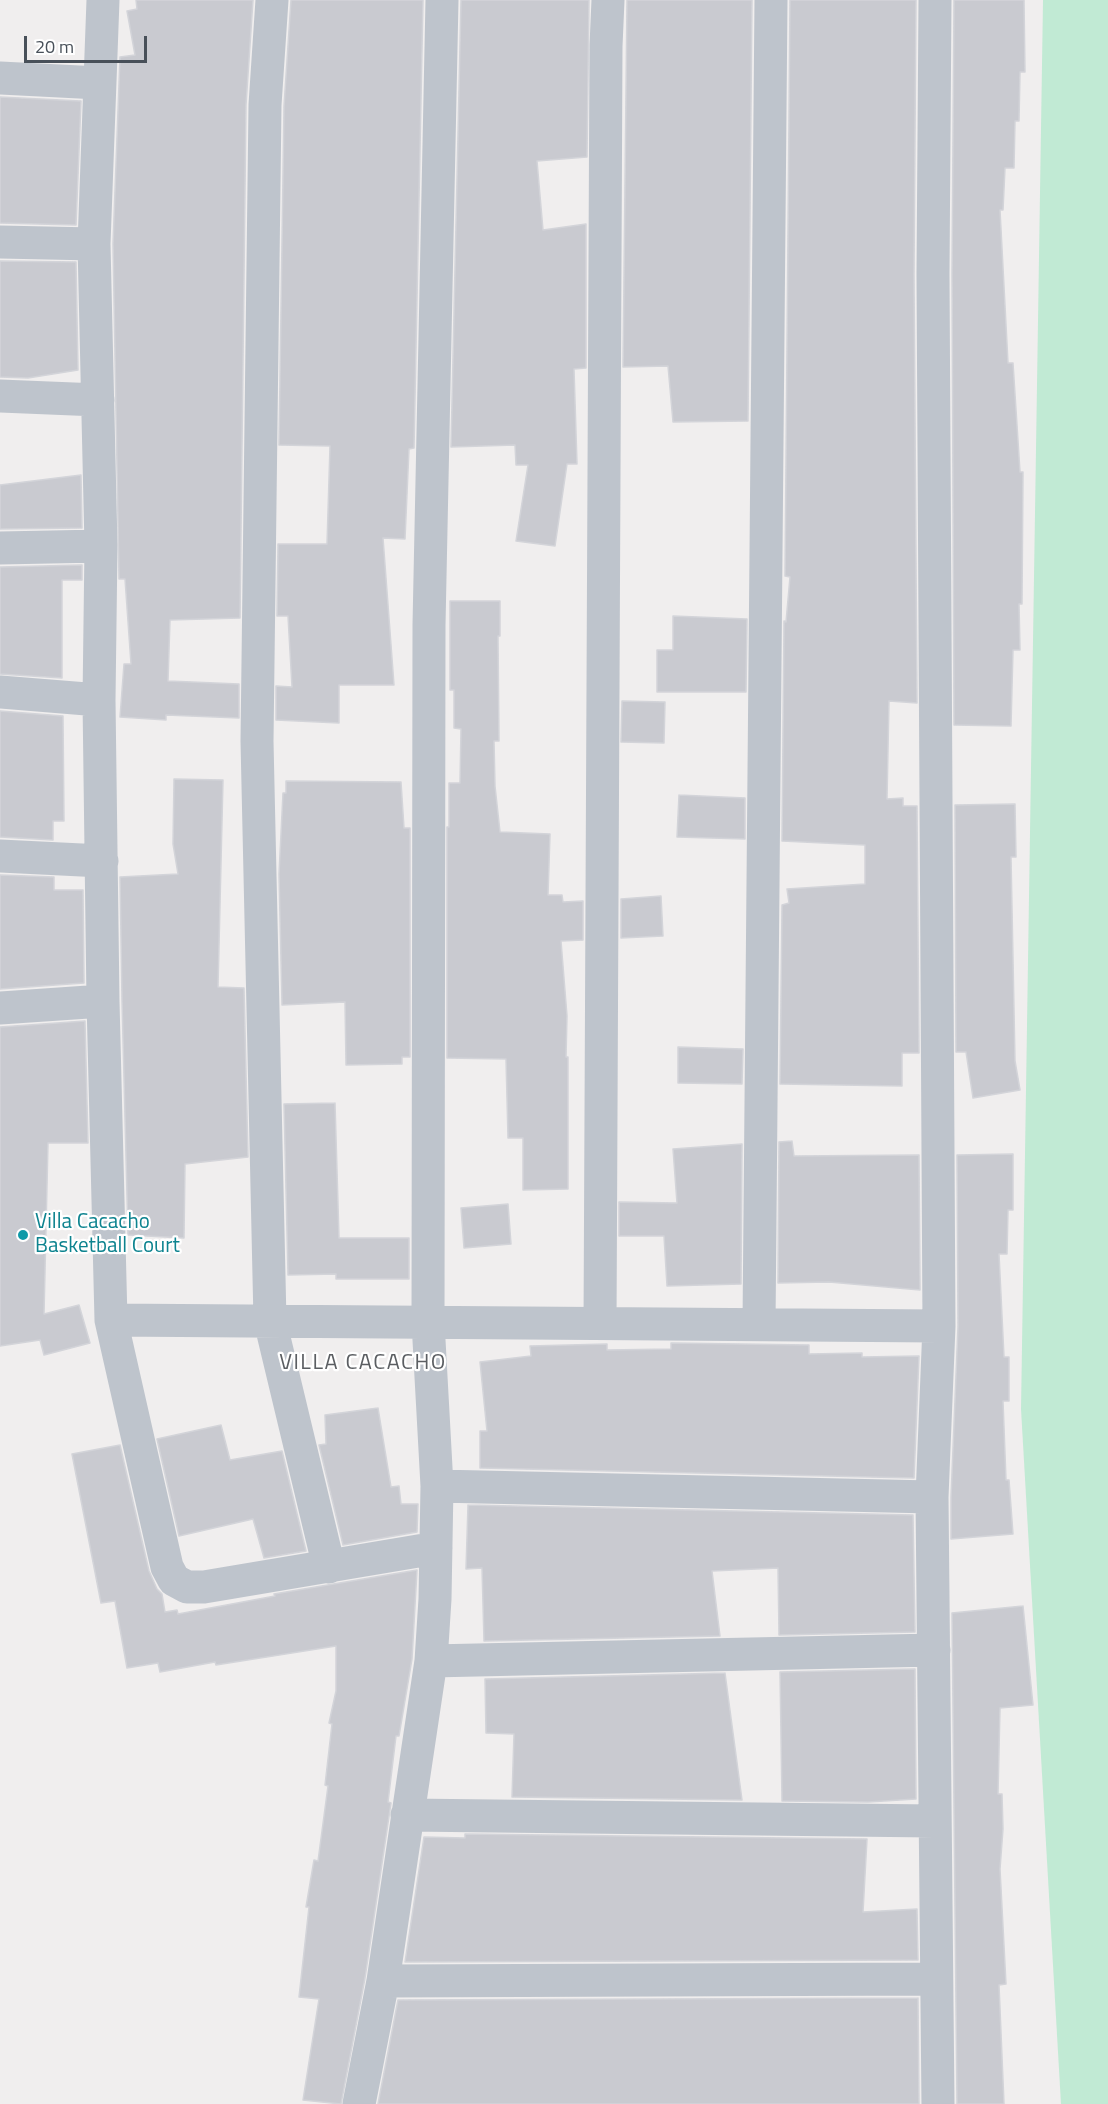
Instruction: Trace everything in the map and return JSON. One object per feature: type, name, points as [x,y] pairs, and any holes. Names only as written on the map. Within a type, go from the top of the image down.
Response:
[{"type":"street","points":[[103,0],[94,244],[101,546],[99,700],[103,1001],[111,1320],[167,1567],[174,1580],[187,1587],[204,1587],[436,1548]]},
{"type":"street","points":[[272,0],[265,105],[257,741],[270,1321],[329,1567]]},
{"type":"street","points":[[358,2104],[383,1982],[430,1661],[435,1599],[437,1486],[428,1322],[429,625],[442,0]]},
{"type":"street","points":[[600,1323],[608,0]]},
{"type":"street","points":[[759,1324],[771,0]]},
{"type":"street","points":[[935,0],[933,286],[939,1326],[932,1497],[938,2104]]},
{"type":"street","points":[[0,78],[99,82]]},
{"type":"street","points":[[0,242],[94,244]]},
{"type":"street","points":[[0,396],[98,400]]},
{"type":"street","points":[[0,548],[101,546]]},
{"type":"street","points":[[0,692],[99,700]]},
{"type":"street","points":[[0,856],[102,861]]},
{"type":"street","points":[[0,1008],[103,1001]]},
{"type":"street","points":[[111,1320],[939,1326]]},
{"type":"street","points":[[437,1486],[932,1497]]},
{"type":"street","points":[[430,1661],[934,1650]]},
{"type":"street","points":[[407,1815],[934,1821]]},
{"type":"street","points":[[383,1982],[936,1979]]},
{"type":"green space","points":[[1043,0],[1108,0],[1108,2104],[1061,2104],[1021,1409]]},
{"type":"building","points":[[136,0],[253,0],[246,105],[240,618],[170,620],[168,681],[239,684],[239,718],[166,715],[166,720],[120,717],[124,664],[131,664],[125,579],[119,579],[113,244],[120,57],[135,55],[127,11],[137,9]]},
{"type":"building","points":[[291,0],[423,0],[414,448],[409,449],[405,539],[383,538],[394,685],[339,685],[339,723],[276,720],[276,686],[292,687],[288,616],[277,616],[278,544],[327,544],[330,446],[279,445],[284,106]]},
{"type":"building","points":[[461,0],[589,0],[587,157],[537,161],[543,230],[586,224],[586,368],[574,369],[577,464],[567,464],[555,546],[516,541],[528,465],[516,465],[515,445],[451,447]]},
{"type":"building","points":[[627,0],[752,0],[748,421],[673,422],[668,366],[623,367]]},
{"type":"building","points":[[790,0],[916,0],[914,274],[917,703],[889,701],[887,799],[903,798],[903,806],[917,806],[919,1053],[902,1053],[902,1086],[780,1084],[782,905],[789,903],[787,889],[865,884],[865,845],[782,841],[784,621],[786,622],[790,577],[785,576]]},
{"type":"building","points":[[954,0],[1024,0],[1025,72],[1020,72],[1019,121],[1015,121],[1014,168],[1005,168],[1003,210],[1000,210],[1008,363],[1013,363],[1020,472],[1023,472],[1020,650],[1013,650],[1011,726],[954,725],[952,274]]},
{"type":"building","points":[[0,97],[81,101],[76,225],[0,223]]},
{"type":"building","points":[[0,261],[76,262],[78,370],[28,378],[0,377]]},
{"type":"building","points":[[81,475],[82,528],[0,529],[0,485]]},
{"type":"building","points":[[82,565],[82,580],[62,580],[62,678],[0,674],[0,567]]},
{"type":"building","points":[[450,601],[500,601],[499,741],[494,741],[495,786],[500,832],[550,834],[548,895],[562,895],[563,902],[583,901],[583,940],[561,941],[567,1016],[568,1189],[523,1190],[523,1138],[508,1138],[506,1059],[447,1058],[447,827],[449,827],[449,783],[460,783],[461,729],[454,728],[454,690],[450,690]]},
{"type":"building","points":[[673,616],[747,619],[746,692],[657,692],[657,650],[673,650]]},
{"type":"building","points":[[622,701],[665,702],[664,743],[621,742]]},
{"type":"building","points":[[0,711],[63,716],[64,821],[53,821],[53,840],[0,837]]},
{"type":"building","points":[[174,779],[223,780],[218,987],[244,988],[248,1157],[185,1164],[184,1238],[128,1235],[122,1001],[120,877],[178,874],[173,844]]},
{"type":"building","points":[[286,781],[401,782],[404,828],[410,828],[410,1057],[402,1057],[402,1064],[346,1065],[345,1002],[282,1005],[279,874],[283,793],[286,793]]},
{"type":"building","points":[[679,795],[745,798],[745,839],[677,837]]},
{"type":"building","points":[[1015,804],[1016,857],[1011,857],[1015,1061],[1020,1090],[973,1098],[966,1052],[956,1052],[955,805]]},
{"type":"building","points":[[0,875],[54,877],[54,890],[83,890],[84,983],[0,989]]},
{"type":"building","points":[[661,896],[663,936],[621,938],[621,899]]},
{"type":"building","points":[[85,1021],[88,1143],[48,1143],[44,1314],[79,1305],[90,1343],[44,1355],[40,1340],[0,1346],[0,1027]]},
{"type":"building","points":[[678,1047],[743,1049],[742,1084],[678,1083]]},
{"type":"building","points":[[335,1103],[339,1238],[409,1238],[409,1279],[336,1279],[336,1274],[288,1275],[284,1104]]},
{"type":"building","points":[[792,1141],[794,1156],[919,1155],[920,1290],[829,1282],[778,1283],[779,1142]]},
{"type":"building","points":[[742,1144],[741,1284],[667,1286],[664,1236],[619,1236],[619,1202],[677,1203],[673,1149]]},
{"type":"building","points":[[1013,1154],[1013,1210],[1008,1210],[1007,1254],[999,1254],[1004,1357],[1009,1357],[1009,1401],[1003,1401],[1006,1480],[1009,1480],[1013,1534],[951,1539],[958,1326],[957,1155]]},
{"type":"building","points":[[508,1204],[511,1244],[464,1248],[461,1208]]},
{"type":"building","points":[[671,1343],[809,1345],[809,1354],[862,1353],[862,1357],[919,1356],[914,1478],[480,1468],[480,1431],[487,1431],[480,1362],[531,1356],[530,1346],[607,1344],[607,1350],[671,1349]]},
{"type":"building","points":[[378,1408],[391,1487],[399,1486],[401,1504],[418,1504],[417,1532],[343,1545],[319,1445],[326,1444],[325,1415]]},
{"type":"building","points":[[221,1425],[230,1460],[282,1451],[306,1551],[264,1558],[253,1519],[179,1536],[157,1439]]},
{"type":"building","points":[[120,1445],[149,1571],[157,1589],[162,1594],[165,1612],[177,1610],[178,1614],[275,1596],[274,1594],[417,1570],[412,1659],[399,1736],[396,1736],[388,1802],[391,1803],[365,1978],[341,2104],[303,2100],[319,1999],[299,1997],[309,1907],[306,1907],[314,1860],[318,1861],[328,1786],[325,1785],[332,1724],[329,1723],[336,1691],[336,1646],[216,1665],[215,1662],[160,1672],[158,1663],[127,1668],[115,1601],[101,1603],[72,1454]]},
{"type":"building","points":[[468,1505],[913,1515],[915,1632],[779,1635],[778,1568],[712,1571],[720,1636],[484,1641],[482,1568],[466,1569]]},
{"type":"building","points":[[1023,1606],[1033,1705],[1000,1708],[998,1794],[1002,1794],[1003,1829],[1000,1869],[1006,1984],[999,1985],[1004,2104],[957,2104],[952,1613]]},
{"type":"building","points":[[915,1669],[916,1799],[868,1802],[782,1801],[780,1672]]},
{"type":"building","points":[[725,1673],[742,1800],[512,1797],[514,1734],[486,1733],[485,1679]]},
{"type":"building","points":[[465,1834],[867,1839],[863,1912],[917,1909],[918,1960],[405,1962],[424,1837],[465,1838]]},
{"type":"building","points":[[918,1998],[919,2104],[378,2104],[398,2000]]},
{"type":"place","name":"Villa Cacacho Basketball Court","points":[[23,1235]]},
{"type":"district","name":"VILLA CACACHO","points":[[363,1364]]}]
